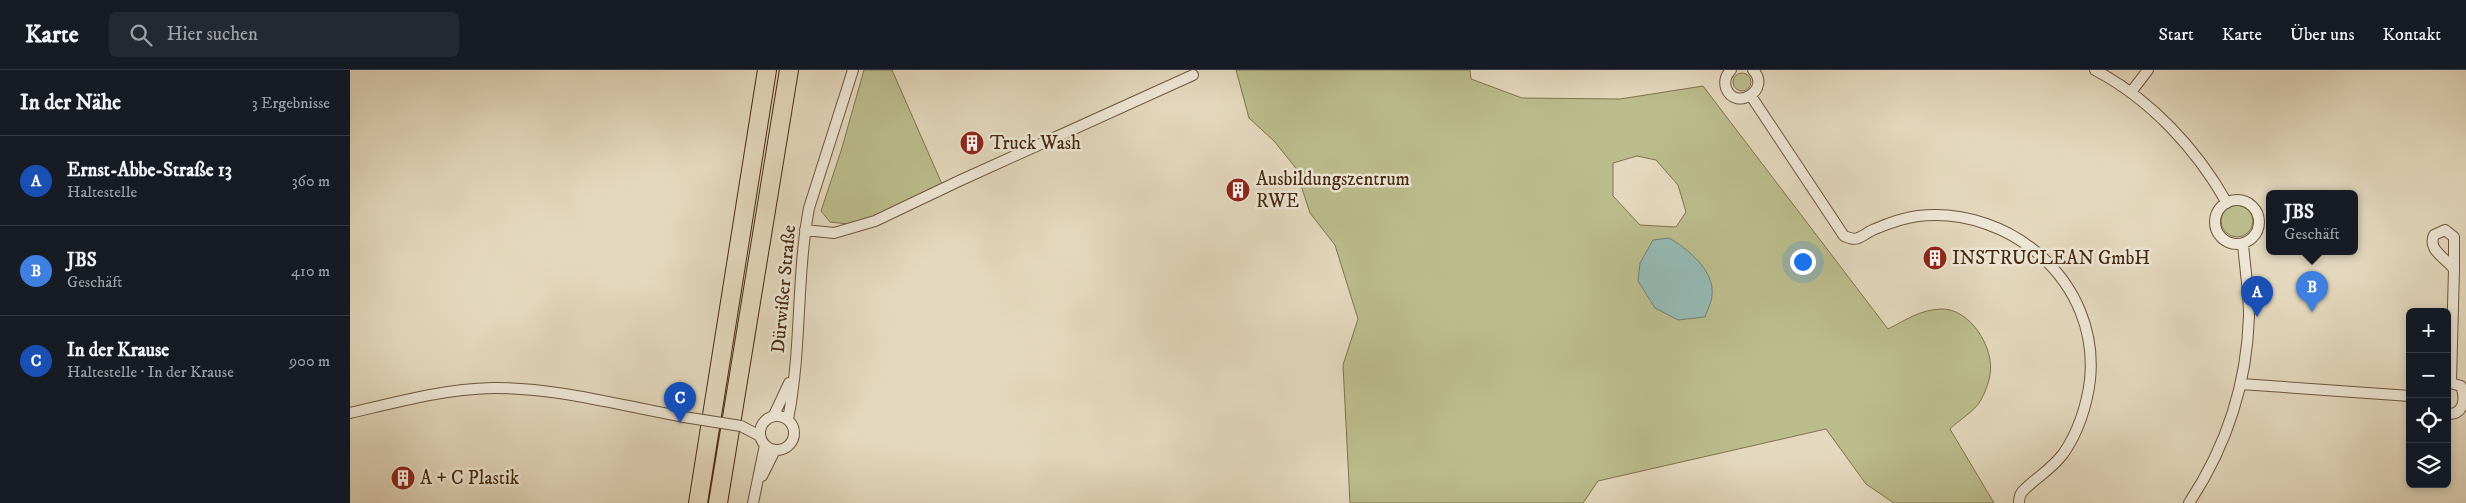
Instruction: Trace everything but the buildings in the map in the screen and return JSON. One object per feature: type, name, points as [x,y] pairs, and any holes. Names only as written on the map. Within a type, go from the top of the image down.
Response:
[{"type":"highway","points":[[698,503],[767,70]]},
{"type":"highway","points":[[718,503],[789,70]]},
{"type":"street","name":"Dürwißer Straße","points":[[788,418],[799,330],[800,267],[809,208],[852,70]]},
{"type":"street","points":[[1730,70],[1727,75],[1726,86],[1731,95],[1741,99],[1751,96],[1758,84],[1757,71]]},
{"type":"street","points":[[2095,70],[2131,92],[2176,133],[2203,165],[2227,203]]},
{"type":"street","points":[[2131,92],[2148,70]]},
{"type":"street","points":[[805,230],[834,233],[875,221],[958,181],[1193,75]]},
{"type":"street","points":[[1751,96],[1844,236],[1858,238],[1894,221],[1917,216],[1942,215],[1970,218],[1995,226],[2018,237],[2040,254],[2060,274],[2075,300],[2083,319],[2088,343],[2090,380],[2084,408],[2064,452],[2053,466],[2022,492],[2018,503]]},
{"type":"street","points":[[2233,201],[2246,203],[2256,212],[2258,225],[2256,232],[2253,237],[2243,244],[2229,243],[2216,230],[2214,224],[2218,211],[2227,203],[2233,201]]},
{"type":"street","points":[[2189,503],[2209,471],[2222,442],[2241,384],[2249,316],[2243,244]]},
{"type":"street","points":[[2450,353],[2454,269]]},
{"type":"street","name":"Dürwißer Straße","points":[[774,415],[782,402],[794,368]]},
{"type":"street","points":[[2451,383],[2461,386],[2466,396],[2466,401],[2460,410],[2451,413]]},
{"type":"street","points":[[2241,384],[2406,396]]},
{"type":"street","points":[[350,413],[445,392],[493,388],[548,392],[741,426],[759,433],[775,450]]},
{"type":"street","points":[[753,503],[757,485],[759,433],[774,415],[788,418],[792,424],[794,439],[789,445],[775,450],[757,485]]},
{"type":"green space","points":[[864,70],[892,70],[942,184],[874,217],[848,224],[830,222],[821,211],[841,151]]},
{"type":"green space","points":[[1236,70],[1470,70],[1471,79],[1522,98],[1620,99],[1703,86],[1888,329],[1919,313],[1941,309],[1952,310],[1962,315],[1971,322],[1978,332],[1989,353],[1991,364],[1989,381],[1978,404],[1950,429],[1994,503],[1894,503],[1866,484],[1826,429],[1598,481],[1583,503],[1350,503],[1343,365],[1358,319],[1335,245],[1310,213],[1295,167],[1274,141],[1249,118]],"holes":[[[1637,156],[1656,160],[1678,185],[1686,212],[1676,227],[1640,225],[1613,196],[1613,163]]]},
{"type":"green space","points":[[1742,73],[1748,76],[1751,82],[1748,88],[1742,91],[1736,88],[1733,82],[1736,76]]},
{"type":"green space","points":[[2237,205],[2243,206],[2248,210],[2252,215],[2252,227],[2248,232],[2243,236],[2237,237],[2231,236],[2226,232],[2222,227],[2221,221],[2222,215],[2226,210],[2231,206]]},
{"type":"water","points":[[1669,238],[1691,254],[1709,277],[1712,286],[1712,298],[1705,317],[1678,320],[1655,308],[1638,281],[1640,263],[1653,240]]},
{"type":"place","name":"Truck Wash","points":[[972,143]]},
{"type":"place","name":"Ausbildungszentrum RWE","points":[[1238,190]]},
{"type":"place","name":"INSTRUCLEAN GmbH","points":[[1935,258]]},
{"type":"place","name":"JBS","points":[[2312,312]]},
{"type":"place","name":"Ernst-Abbe-Straße 13","points":[[2257,317]]},
{"type":"place","name":"In der Krause","points":[[680,423]]},
{"type":"place","name":"A + C Plastik","points":[[403,478]]}]
